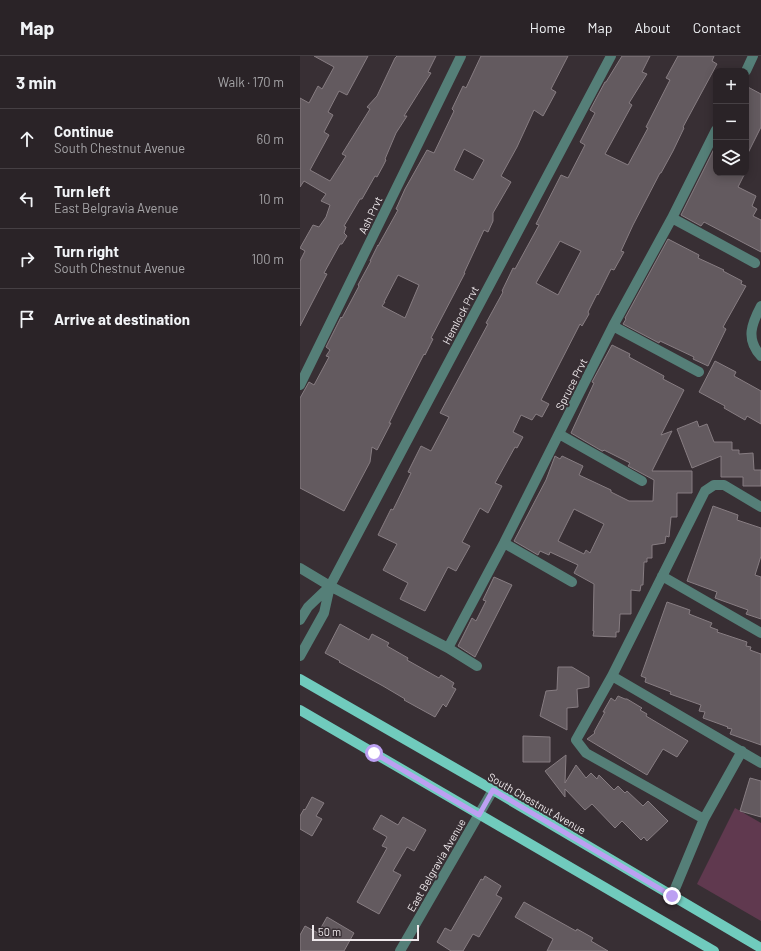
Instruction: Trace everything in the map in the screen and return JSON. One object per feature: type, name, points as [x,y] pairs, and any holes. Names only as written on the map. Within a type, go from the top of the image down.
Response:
[{"type":"main road","name":"South Chestnut Avenue","points":[[300,680],[493,790],[672,896],[759,943]]},
{"type":"main road","points":[[300,710],[714,951]]},
{"type":"street","name":"Ash Prvt","points":[[300,385],[461,56]]},
{"type":"street","name":"Hemlock Prvt","points":[[300,656],[324,613],[330,586],[611,56]]},
{"type":"street","points":[[748,68],[754,56]]},
{"type":"street","name":"Spruce Prvt","points":[[448,648],[504,543],[613,326],[672,218],[713,136]]},
{"type":"street","points":[[672,218],[755,262]]},
{"type":"street","points":[[761,306],[754,320],[751,333],[753,345],[761,356]]},
{"type":"street","points":[[613,326],[699,372]]},
{"type":"street","points":[[559,434],[642,482]]},
{"type":"street","points":[[704,819],[586,752],[576,740],[612,676],[706,491],[714,485],[724,485],[761,507]]},
{"type":"street","points":[[504,543],[572,582]]},
{"type":"street","points":[[300,568],[330,586],[448,648],[477,666]]},
{"type":"street","points":[[662,576],[761,633]]},
{"type":"street","name":"Hemlock Prvt","points":[[300,620],[308,607],[330,586]]},
{"type":"street","points":[[612,676],[761,763]]},
{"type":"street","points":[[672,896],[704,819],[742,752]]},
{"type":"street","name":"East Belgravia Avenue","points":[[400,951],[493,790]]},
{"type":"shaded area","points":[[735,808],[761,823],[761,921],[697,884]]},
{"type":"building","points":[[314,56],[368,56],[347,95],[339,91],[328,112],[333,115],[324,132],[329,135],[310,170],[330,181],[346,156],[342,154],[370,109],[367,107],[377,96],[395,58],[397,56],[436,56],[428,72],[431,73],[404,116],[407,116],[396,133],[383,166],[377,177],[375,176],[362,199],[360,199],[344,226],[346,227],[344,233],[347,236],[342,244],[340,244],[324,273],[327,274],[300,326],[300,261],[305,251],[300,248],[313,225],[319,227],[326,217],[330,205],[321,201],[326,194],[304,181],[300,187],[300,98],[309,103],[318,86],[322,89],[334,67]]},
{"type":"building","points":[[481,56],[568,56],[551,89],[556,92],[543,116],[534,110],[517,147],[501,176],[511,182],[493,213],[493,221],[488,232],[484,230],[465,273],[431,338],[433,339],[401,399],[377,450],[372,447],[370,462],[344,511],[300,488],[300,398],[309,382],[314,385],[329,357],[326,356],[330,350],[326,347],[359,286],[358,285],[378,245],[398,210],[396,209],[405,189],[427,150],[434,153],[454,111],[452,109],[463,86],[466,88]],"holes":[[[464,149],[484,160],[473,180],[454,170]],[[398,275],[419,285],[405,318],[382,306]]]},
{"type":"building","points":[[622,56],[650,56],[642,72],[647,74],[629,103],[632,105],[605,154],[628,165],[648,128],[646,127],[670,80],[666,78],[678,56],[714,56],[712,61],[717,64],[715,68],[713,68],[713,71],[683,127],[684,128],[673,151],[633,225],[621,251],[624,252],[614,270],[611,269],[582,326],[580,324],[541,400],[549,404],[542,417],[536,414],[532,420],[521,415],[513,432],[523,437],[517,448],[515,447],[495,483],[502,486],[488,513],[480,508],[462,542],[470,546],[456,571],[448,567],[425,611],[400,599],[408,583],[383,570],[397,544],[378,535],[391,509],[393,510],[411,473],[408,472],[421,446],[431,451],[449,417],[440,413],[488,324],[486,323],[503,292],[502,291],[513,268],[515,269],[539,225],[536,224],[561,175],[568,178],[585,145],[580,142],[595,113],[590,110],[605,82]],"holes":[[[560,241],[581,251],[558,295],[536,283]]]},
{"type":"building","points":[[749,88],[761,94],[761,127],[749,151]]},
{"type":"building","points":[[713,151],[713,176],[744,176],[738,187],[756,196],[752,206],[757,209],[753,216],[761,220],[761,252],[704,222],[701,226],[681,215]]},
{"type":"building","points":[[668,239],[699,255],[698,258],[724,270],[723,271],[742,281],[741,284],[746,286],[723,327],[726,329],[708,366],[693,359],[694,357],[660,341],[659,343],[623,324]]},
{"type":"building","points":[[612,345],[630,354],[629,357],[664,376],[663,379],[684,390],[661,435],[672,431],[652,471],[692,471],[692,493],[677,493],[677,517],[671,517],[669,537],[666,536],[665,543],[652,545],[652,558],[647,558],[647,562],[644,562],[643,585],[641,585],[640,591],[631,590],[631,614],[620,614],[619,632],[616,632],[616,637],[593,636],[594,584],[574,573],[578,565],[550,552],[549,555],[540,551],[538,555],[514,541],[546,480],[555,456],[560,459],[562,456],[583,466],[579,475],[611,490],[611,492],[629,501],[653,501],[654,480],[628,466],[630,463],[604,450],[602,451],[571,433],[594,383],[592,382]],"holes":[[[574,509],[604,524],[590,553],[586,550],[584,554],[558,541]]]},
{"type":"building","points":[[715,361],[736,372],[734,376],[761,391],[761,424],[747,416],[745,420],[724,408],[725,406],[699,392]]},
{"type":"building","points":[[697,421],[699,427],[707,424],[714,442],[732,442],[732,450],[739,450],[739,454],[753,453],[754,470],[761,470],[761,486],[743,486],[743,477],[721,477],[721,456],[692,468],[677,429]]},
{"type":"building","points":[[713,506],[738,515],[737,520],[761,528],[761,556],[755,575],[761,577],[761,619],[746,614],[748,610],[715,598],[717,592],[687,581]]},
{"type":"building","points":[[494,577],[512,585],[475,657],[458,646],[472,618],[476,621],[486,601],[483,600]]},
{"type":"building","points":[[667,602],[690,610],[689,614],[712,623],[710,627],[718,630],[717,632],[747,642],[746,646],[751,647],[750,650],[761,654],[761,745],[730,734],[732,729],[703,718],[705,712],[699,711],[701,705],[670,694],[671,692],[645,682],[646,678],[641,676]]},
{"type":"building","points":[[340,624],[369,640],[372,634],[389,643],[387,646],[408,658],[407,660],[439,678],[441,675],[454,683],[452,687],[456,689],[446,707],[443,704],[435,717],[325,653]]},
{"type":"building","points":[[558,667],[572,667],[589,677],[589,687],[577,689],[578,707],[567,708],[567,730],[540,716],[546,691],[557,690]]},
{"type":"building","points":[[618,696],[627,699],[642,708],[640,710],[647,714],[646,716],[688,741],[677,757],[663,749],[647,775],[587,739],[595,733],[594,732],[605,712],[603,712],[611,698],[615,701]]},
{"type":"building","points":[[523,736],[550,737],[550,762],[523,762]]},
{"type":"building","points":[[566,755],[565,783],[576,765],[586,778],[591,773],[597,779],[599,775],[614,790],[618,786],[625,793],[627,791],[643,806],[648,801],[668,821],[647,841],[644,837],[641,840],[622,821],[615,828],[592,804],[585,810],[565,789],[565,797],[545,771]]},
{"type":"building","points":[[750,778],[761,781],[761,817],[740,811]]},
{"type":"building","points":[[312,797],[324,803],[316,816],[322,819],[312,836],[300,829],[300,816]]},
{"type":"building","points":[[381,815],[398,825],[403,817],[426,830],[414,851],[407,847],[393,871],[401,875],[379,914],[357,902],[387,848],[382,846],[387,837],[373,829]]},
{"type":"building","points":[[485,876],[501,886],[496,895],[502,898],[479,937],[473,934],[463,951],[451,951],[437,942],[445,928],[451,931],[481,879],[483,880]]},
{"type":"building","points":[[524,902],[576,931],[577,929],[593,938],[591,941],[608,951],[547,951],[553,939],[515,917]]},
{"type":"building","points":[[327,917],[354,933],[344,951],[300,951],[300,935],[305,926],[318,933]]},
{"type":"route","points":[[374,753],[479,815],[493,790],[672,896]]}]
